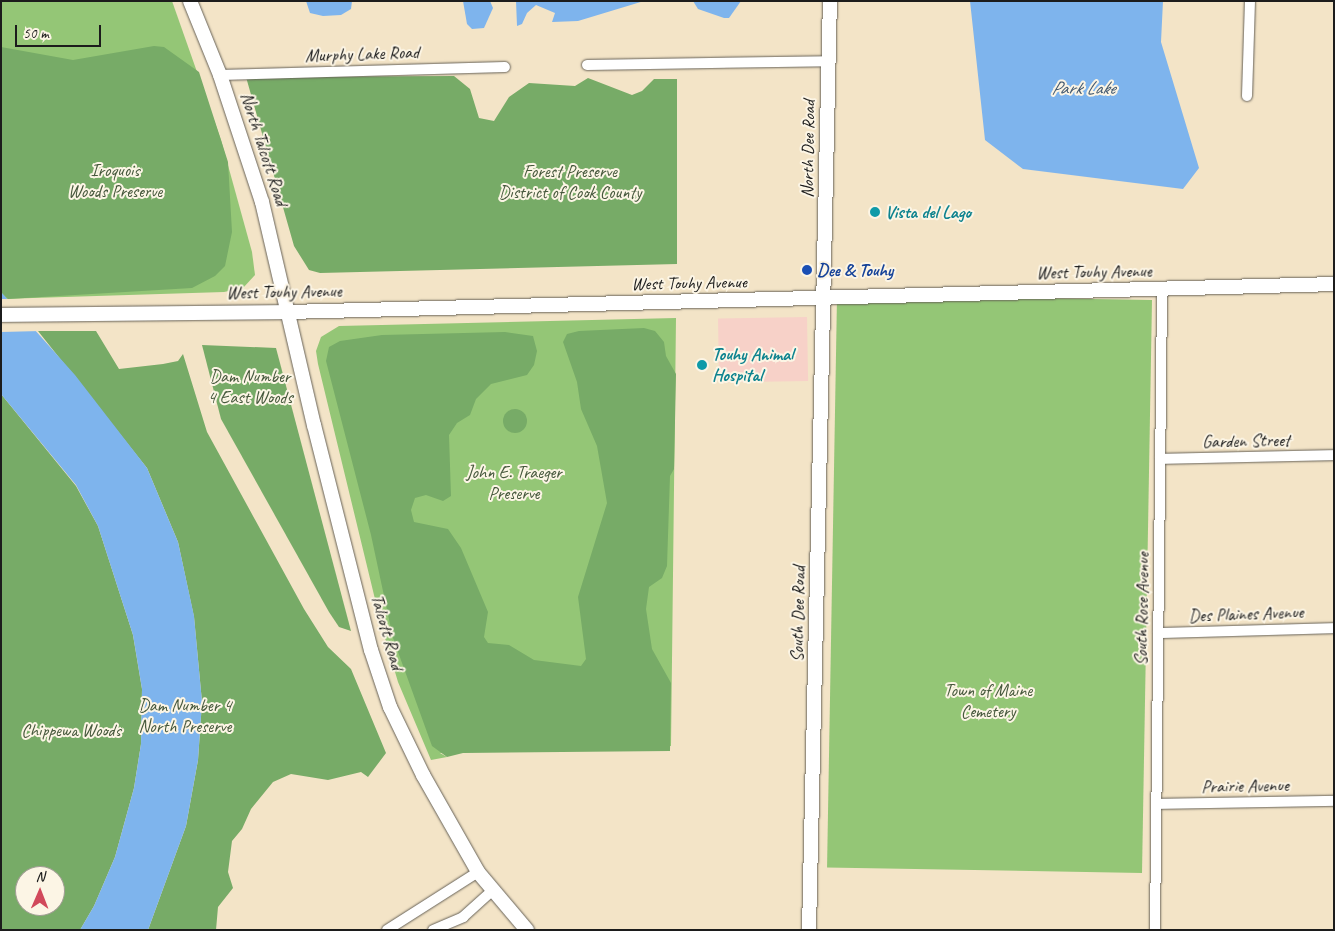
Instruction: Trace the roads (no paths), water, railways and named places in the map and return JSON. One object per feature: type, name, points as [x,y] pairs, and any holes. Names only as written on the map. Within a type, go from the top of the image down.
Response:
[{"type":"main road","name":"North Talcott Road","points":[[190,1],[220,75],[262,202],[288,312]]},
{"type":"main road","name":"North Dee Road","points":[[824,298],[830,1]]},
{"type":"main road","name":"West Touhy Avenue","points":[[1,316],[288,312],[1334,284]]},
{"type":"main road","name":"South Dee Road","points":[[809,930],[824,298]]},
{"type":"main road","name":"Talcott Road","points":[[288,312],[371,650],[390,708],[419,768],[478,872],[492,892],[527,930]]},
{"type":"street","points":[[1247,96],[1250,1]]},
{"type":"street","points":[[587,65],[829,60]]},
{"type":"street","name":"Murphy Lake Road","points":[[220,75],[505,67]]},
{"type":"street","name":"South Rose Avenue","points":[[1155,930],[1162,289]]},
{"type":"street","name":"Garden Street","points":[[1160,459],[1334,455]]},
{"type":"street","name":"Des Plaines Avenue","points":[[1158,633],[1334,628]]},
{"type":"street","name":"Prairie Avenue","points":[[1157,804],[1334,801]]},
{"type":"street","points":[[387,930],[478,872]]},
{"type":"street","points":[[433,930],[463,918],[492,892]]},
{"type":"water","points":[[306,1],[352,1],[351,9],[341,15],[323,16],[310,13]]},
{"type":"water","points":[[463,1],[490,1],[493,8],[484,28],[472,29],[467,24]]},
{"type":"water","points":[[516,1],[644,1],[578,21],[552,22],[555,13],[536,5],[527,13],[522,24],[517,26]]},
{"type":"water","points":[[693,1],[741,1],[729,18],[724,18],[698,9]]},
{"type":"water","name":"Park Lake","points":[[970,1],[1163,1],[1161,42],[1199,168],[1183,189],[1023,169],[985,140]]},
{"type":"water","points":[[1,292],[75,375],[147,468],[178,542],[194,616],[202,702],[198,760],[186,826],[148,930],[80,930],[94,906],[115,857],[134,788],[141,744],[142,689],[133,635],[98,526],[76,485],[1,394]]},
{"type":"place","name":"Vista del Lago","points":[[875,212]]},
{"type":"place","name":"Dee & Touhy","points":[[807,270]]},
{"type":"place","name":"Touhy Animal Hospital","points":[[702,365]]},
{"type":"park label","name":"Iroquois Woods Preserve","points":[[115,181]]},
{"type":"park label","name":"Forest Preserve District of Cook County","points":[[570,182]]},
{"type":"park label","name":"Dam Number 4 East Woods","points":[[250,387]]},
{"type":"park label","name":"John E. Traeger Preserve","points":[[514,483]]},
{"type":"park label","name":"Town of Maine Cemetery","points":[[988,701]]},
{"type":"park label","name":"Dam Number 4 North Preserve","points":[[185,716]]},
{"type":"park label","name":"Chippewa Woods","points":[[71,730]]}]
